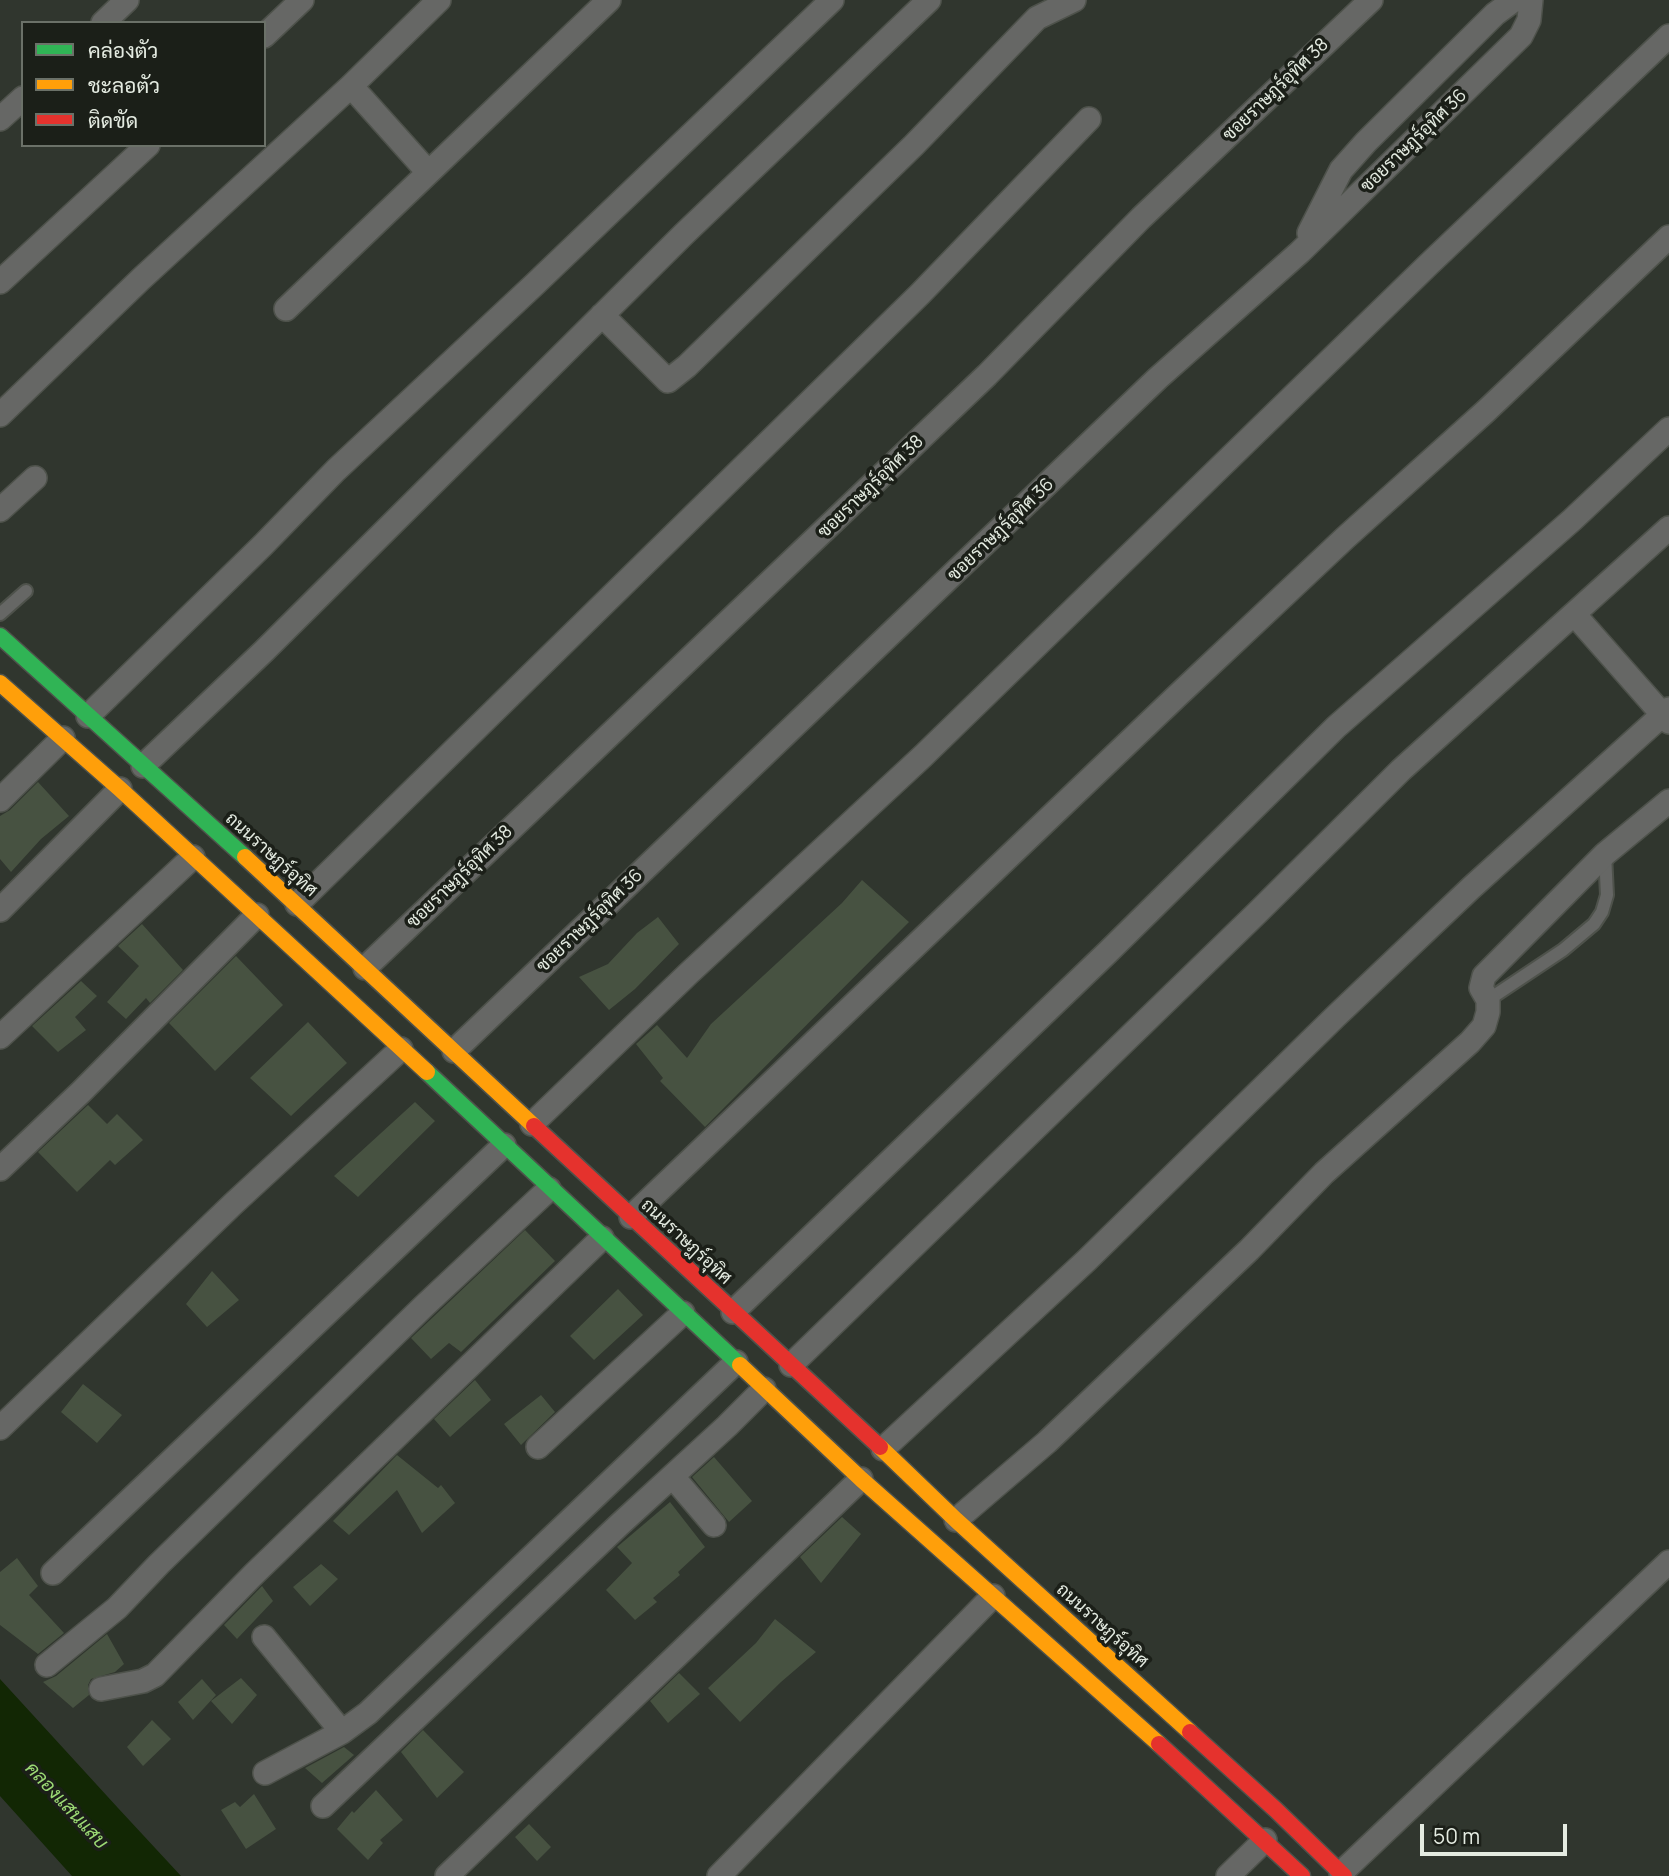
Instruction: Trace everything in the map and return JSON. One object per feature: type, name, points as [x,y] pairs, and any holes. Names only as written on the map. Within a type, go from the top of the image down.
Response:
[{"type":"main road","name":"ถนนราษฎร์อุทิศ","points":[[0,636],[297,904],[956,1520],[1343,1874]]},
{"type":"main road","points":[[0,682],[257,915],[861,1479],[1302,1876]]},
{"type":"main road","points":[[962,1569],[982,1544]]},
{"type":"street","points":[[105,21],[127,0]]},
{"type":"street","points":[[266,34],[302,0]]},
{"type":"street","points":[[0,415],[439,0]]},
{"type":"street","points":[[286,309],[609,0]]},
{"type":"street","points":[[88,716],[336,470],[832,0]]},
{"type":"street","points":[[143,766],[264,651],[602,315],[929,0]]},
{"type":"street","points":[[602,315],[668,381],[687,366],[914,145],[1037,18],[1074,0]]},
{"type":"street","name":"ซอยราษฎร์อุทิศ 38","points":[[365,968],[978,385],[1141,218],[1371,0]]},
{"type":"street","points":[[1300,252],[1341,170],[1495,14],[1514,0]]},
{"type":"street","name":"ซอยราษฎร์อุทิศ 36","points":[[454,1051],[1158,378],[1300,252],[1521,36],[1528,20],[1531,0]]},
{"type":"street","points":[[532,1124],[923,756],[1438,255],[1669,36]]},
{"type":"street","points":[[351,86],[428,172]]},
{"type":"street","points":[[0,119],[21,100]]},
{"type":"street","points":[[297,904],[920,294],[1088,119]]},
{"type":"street","points":[[0,282],[146,147]]},
{"type":"street","points":[[631,1217],[1177,696],[1345,538],[1486,411],[1669,237]]},
{"type":"street","points":[[733,1312],[1108,952],[1336,727],[1572,520],[1669,429]]},
{"type":"street","points":[[0,510],[35,478]]},
{"type":"street","points":[[791,1365],[1257,914],[1401,770],[1669,528]]},
{"type":"street","points":[[883,1449],[1087,1260],[1471,888],[1667,715],[1574,614]]},
{"type":"street","points":[[0,800],[63,738]]},
{"type":"street","points":[[0,910],[120,789]]},
{"type":"street","points":[[956,1520],[1047,1442],[1231,1267],[1324,1173],[1470,1042],[1484,1026],[1489,1012],[1488,1000],[1482,988],[1484,976],[1605,854],[1669,801]]},
{"type":"street","points":[[0,1037],[193,857]]},
{"type":"street","points":[[0,1169],[81,1092],[257,915]]},
{"type":"street","points":[[0,1428],[233,1204],[401,1049]]},
{"type":"street","points":[[53,1573],[504,1145]]},
{"type":"street","points":[[47,1665],[117,1608],[423,1307],[549,1189]]},
{"type":"street","points":[[102,1689],[143,1681],[156,1675],[263,1565],[602,1238]]},
{"type":"street","points":[[538,1447],[684,1313]]},
{"type":"street","points":[[265,1773],[342,1732],[368,1713],[736,1363]]},
{"type":"street","points":[[323,1806],[764,1389]]},
{"type":"street","points":[[673,1477],[714,1525]]},
{"type":"street","points":[[447,1876],[861,1479]]},
{"type":"street","points":[[1343,1874],[1669,1562]]},
{"type":"street","points":[[719,1876],[993,1596]]},
{"type":"street","points":[[264,1637],[342,1732]]},
{"type":"street","points":[[1228,1876],[1265,1840]]},
{"type":"lane","points":[[0,614],[26,592]]},
{"type":"lane","points":[[1488,1000],[1563,950],[1594,924],[1602,912],[1607,895],[1605,854]]},
{"type":"water","name":"คลองแสนแสบ","points":[[0,1679],[181,1876],[72,1876],[0,1796]]},
{"type":"building","points":[[38,782],[69,816],[41,839],[11,872],[0,859],[0,816],[10,810]]},
{"type":"building","points":[[862,880],[909,922],[705,1127],[660,1081],[663,1078],[636,1044],[657,1025],[687,1058],[711,1024],[842,903]]},
{"type":"building","points":[[658,917],[679,944],[635,989],[609,1010],[579,977],[608,964],[637,933]]},
{"type":"building","points":[[142,924],[183,970],[150,1003],[146,998],[126,1019],[107,1002],[139,966],[118,946]]},
{"type":"building","points":[[236,956],[283,1005],[215,1071],[169,1023]]},
{"type":"building","points":[[81,981],[97,996],[75,1017],[86,1030],[58,1052],[32,1026]]},
{"type":"building","points":[[308,1022],[347,1063],[291,1116],[250,1078]]},
{"type":"building","points":[[415,1102],[435,1121],[358,1197],[334,1176]]},
{"type":"building","points":[[88,1105],[107,1124],[117,1114],[143,1140],[115,1165],[110,1160],[77,1192],[38,1152]]},
{"type":"building","points":[[525,1230],[555,1261],[461,1352],[449,1343],[431,1359],[411,1338]]},
{"type":"building","points":[[212,1271],[239,1300],[207,1327],[186,1304]]},
{"type":"building","points":[[618,1289],[643,1315],[594,1360],[570,1336]]},
{"type":"building","points":[[475,1380],[491,1400],[450,1437],[434,1419]]},
{"type":"building","points":[[83,1384],[122,1415],[97,1443],[61,1412]]},
{"type":"building","points":[[541,1395],[555,1412],[521,1445],[504,1424]]},
{"type":"building","points":[[397,1455],[438,1488],[441,1485],[455,1503],[422,1533],[397,1490],[349,1535],[333,1521]]},
{"type":"building","points":[[714,1457],[752,1501],[729,1522],[692,1477]]},
{"type":"building","points":[[670,1502],[705,1547],[678,1572],[680,1575],[653,1598],[657,1602],[635,1620],[606,1590],[632,1563],[617,1547]]},
{"type":"building","points":[[842,1517],[861,1534],[821,1583],[800,1557]]},
{"type":"building","points":[[17,1558],[38,1586],[29,1595],[64,1633],[38,1654],[0,1625],[0,1572]]},
{"type":"building","points":[[321,1564],[338,1579],[310,1606],[293,1587]]},
{"type":"building","points":[[262,1586],[273,1601],[237,1639],[224,1625]]},
{"type":"building","points":[[775,1619],[816,1652],[740,1722],[708,1688],[756,1643]]},
{"type":"building","points":[[107,1634],[124,1664],[115,1672],[91,1679],[88,1685],[89,1695],[73,1708],[43,1682],[56,1676]]},
{"type":"building","points":[[679,1673],[700,1694],[668,1723],[650,1701]]},
{"type":"building","points":[[241,1678],[257,1695],[232,1724],[211,1701]]},
{"type":"building","points":[[202,1679],[216,1695],[193,1720],[178,1702]]},
{"type":"building","points":[[152,1720],[171,1739],[143,1766],[127,1747]]},
{"type":"building","points":[[423,1730],[464,1772],[437,1798],[401,1752]]},
{"type":"building","points":[[344,1747],[354,1755],[322,1783],[305,1768]]},
{"type":"building","points":[[376,1790],[403,1820],[380,1840],[383,1843],[368,1860],[337,1829],[352,1811],[354,1813]]},
{"type":"building","points":[[254,1794],[276,1829],[246,1849],[221,1810],[235,1802],[240,1807]]},
{"type":"building","points":[[529,1824],[551,1847],[537,1861],[515,1837]]},
{"type":"traffic: fast","points":[[0,636],[245,857]]},
{"type":"traffic: fast","points":[[427,1072],[740,1365]]},
{"type":"traffic: slow","points":[[0,683],[120,789],[427,1072]]},
{"type":"traffic: slow","points":[[245,857],[534,1126]]},
{"type":"traffic: slow","points":[[740,1365],[861,1479],[1159,1744]]},
{"type":"traffic: slow","points":[[880,1447],[956,1520],[1190,1732]]},
{"type":"traffic: jam","points":[[534,1126],[880,1447]]},
{"type":"traffic: jam","points":[[1190,1732],[1344,1876]]},
{"type":"traffic: jam","points":[[1159,1744],[1302,1876]]}]
